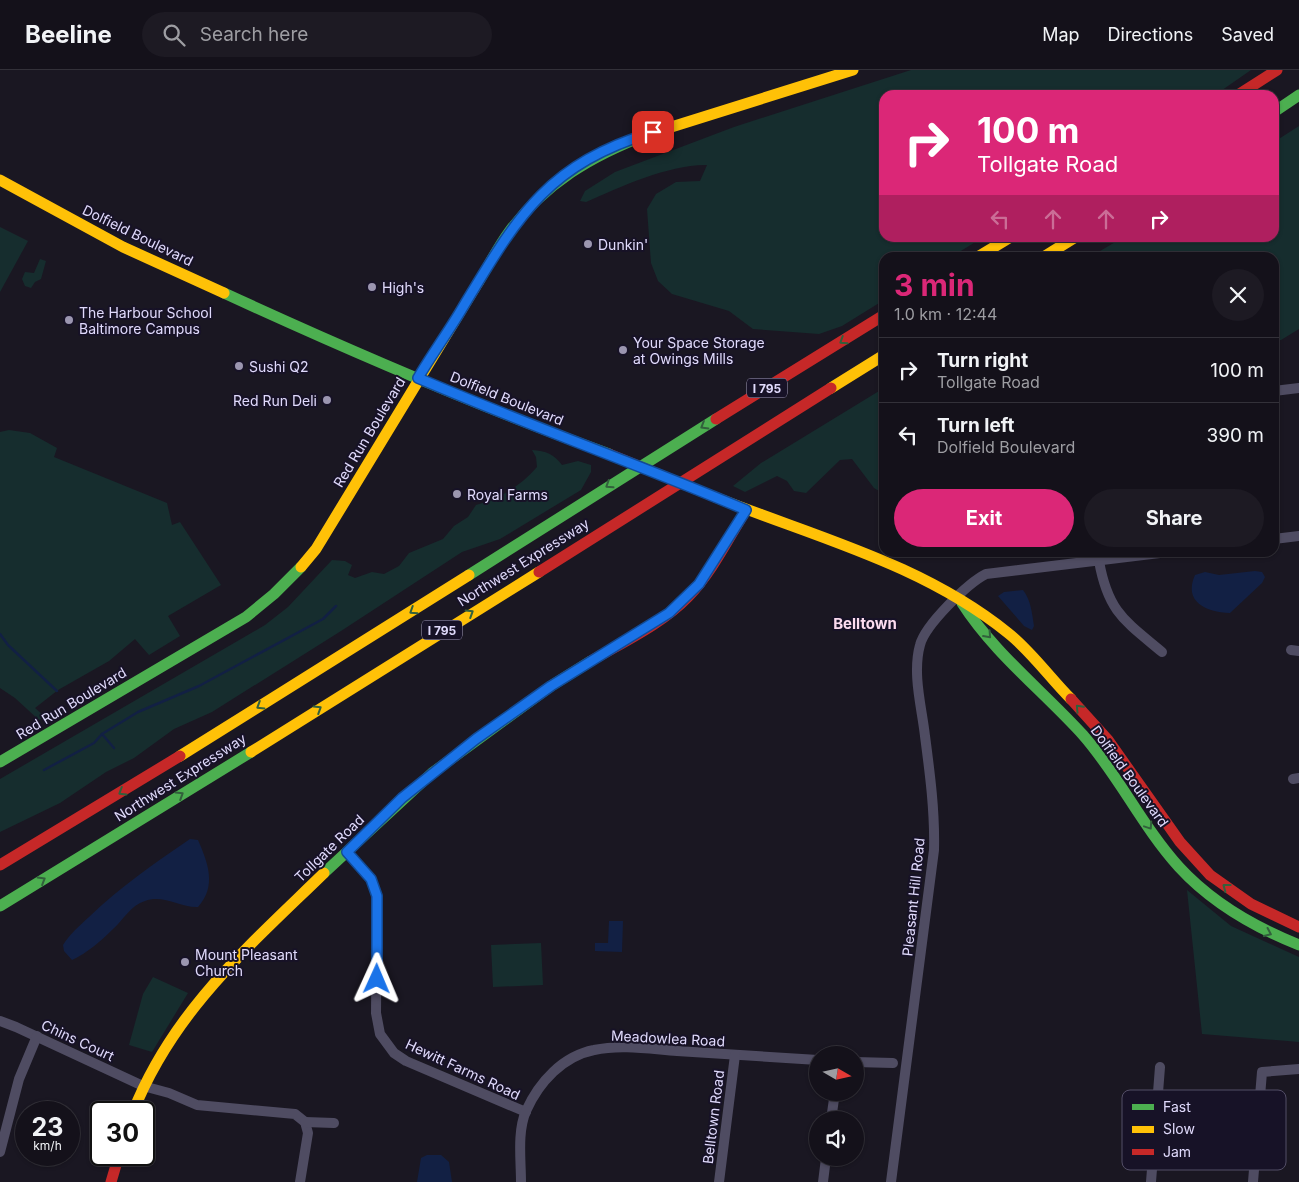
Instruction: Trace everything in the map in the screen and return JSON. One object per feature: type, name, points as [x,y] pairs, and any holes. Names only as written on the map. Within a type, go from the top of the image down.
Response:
[{"type":"main road","name":"Red Run Boulevard","points":[[0,762],[246,617],[277,594],[293,578],[316,550],[418,378],[519,218],[536,198],[561,177],[593,156],[635,138],[821,75],[853,70]]},
{"type":"main road","points":[[1246,90],[1277,70]]},
{"type":"main road","points":[[1279,109],[1299,96]]},
{"type":"main road","name":"Dolfield Boulevard","points":[[0,180],[123,247],[377,362],[524,423],[609,454],[746,510],[905,569],[958,597],[992,619],[1010,634],[1084,713],[1127,764],[1180,842],[1210,875],[1251,904],[1299,927]]},
{"type":"main road","points":[[986,252],[1002,242]]},
{"type":"main road","points":[[1052,252],[1068,242]]},
{"type":"main road","name":"Northwest Expressway","points":[[0,865],[61,830],[368,639],[642,464],[879,318]]},
{"type":"main road","name":"Northwest Expressway","points":[[0,906],[146,817],[879,358]]},
{"type":"main road","name":"Tollgate Road","points":[[138,1101],[173,1033],[201,995],[402,798],[476,739],[551,686],[669,613],[699,584],[746,510]]},
{"type":"main road","name":"Dolfield Boulevard","points":[[958,597],[969,614],[1095,749],[1166,851],[1181,869],[1216,901],[1241,919],[1299,945]]},
{"type":"main road","points":[[111,1182],[116,1166]]},
{"type":"street","points":[[1279,390],[1299,388]]},
{"type":"street","points":[[1279,538],[1299,536]]},
{"type":"street","name":"Pleasant Hill Road","points":[[891,1182],[934,850],[933,805],[919,684],[918,655],[925,634],[976,579],[986,574],[1130,557]]},
{"type":"street","points":[[1099,561],[1103,584],[1117,613],[1162,652]]},
{"type":"street","name":"Hewitt Farms Road","points":[[347,852],[371,879],[377,896],[376,1013],[377,1025],[386,1043],[394,1053],[406,1060],[526,1112]]},
{"type":"street","name":"Chins Court","points":[[0,1021],[37,1036],[144,1086],[169,1093],[197,1105],[295,1114],[305,1122]]},
{"type":"street","points":[[0,1152],[18,1079],[37,1036]]},
{"type":"street","name":"Meadowlea Road","points":[[520,1182],[522,1127],[526,1112],[538,1090],[551,1073],[563,1063],[593,1050],[626,1047],[809,1059]]},
{"type":"street","name":"Belltown Road","points":[[719,1182],[734,1055]]},
{"type":"street","points":[[864,1062],[893,1064]]},
{"type":"street","points":[[1158,1090],[1160,1067]]},
{"type":"street","points":[[1261,1090],[1262,1072],[1299,1069]]},
{"type":"street","points":[[300,1182],[308,1133],[305,1122],[334,1123]]},
{"type":"street","points":[[823,1182],[825,1166]]},
{"type":"green space","points":[[911,70],[1251,70],[1222,90],[879,90],[879,242],[975,242],[959,252],[879,252],[879,303],[842,326],[819,334],[753,329],[729,311],[672,294],[658,281],[651,263],[647,209],[656,194],[676,182],[700,181],[707,165],[677,168],[661,172],[629,183],[586,202],[580,201],[585,191],[615,172],[734,127]]},
{"type":"green space","points":[[1299,126],[1299,329],[1279,340],[1279,252],[1098,252],[1115,242],[1279,242],[1279,139]]},
{"type":"green space","points":[[0,227],[28,241],[0,292]]},
{"type":"green space","points":[[40,259],[46,261],[41,279],[35,282],[31,288],[25,286],[22,279],[25,272],[34,273]]},
{"type":"green space","points":[[879,391],[879,491],[874,488],[852,459],[840,460],[806,493],[794,491],[787,481],[777,476],[745,492],[733,486],[761,463]]},
{"type":"green space","points":[[9,430],[30,433],[57,448],[54,457],[167,503],[172,525],[180,522],[221,585],[168,616],[180,636],[149,655],[135,639],[109,661],[58,690],[35,708],[45,717],[39,720],[15,698],[0,688],[0,432]]},
{"type":"green space","points":[[532,450],[549,454],[562,465],[578,461],[591,465],[591,472],[581,490],[500,539],[462,552],[212,712],[174,729],[134,758],[106,772],[60,803],[0,832],[0,779],[265,625],[288,607],[332,560],[345,561],[352,565],[348,575],[355,578],[372,572],[384,574],[399,566],[409,553],[443,539],[454,526],[468,517],[476,505],[509,491],[531,474],[537,467],[536,457]]},
{"type":"green space","points":[[1187,890],[1231,926],[1299,957],[1299,1042],[1202,1034]]},
{"type":"green space","points":[[541,943],[543,985],[493,987],[491,945]]},
{"type":"green space","points":[[153,977],[188,993],[152,1052],[129,1045],[143,994]]},
{"type":"water","points":[[1205,572],[1219,575],[1262,572],[1265,577],[1262,583],[1230,613],[1205,608],[1194,599],[1192,584],[1195,575]]},
{"type":"water","points":[[1023,590],[1031,607],[1034,626],[1032,630],[1024,626],[998,596],[1004,592]]},
{"type":"water","points":[[190,839],[198,840],[209,874],[207,891],[198,907],[185,906],[158,899],[140,903],[131,909],[99,942],[72,960],[64,951],[63,945],[75,930],[125,885]]},
{"type":"water","points":[[609,921],[623,921],[622,952],[595,951],[595,943],[608,943]]},
{"type":"water","points":[[427,1155],[441,1155],[449,1162],[452,1182],[417,1182],[421,1158]]},
{"type":"waterway","points":[[44,770],[94,743],[102,734],[138,712],[199,686],[323,619],[336,606]]},
{"type":"waterway","points":[[0,634],[8,645],[57,691]]},
{"type":"waterway","points":[[102,734],[114,748]]},
{"type":"traffic: fast","points":[[1279,109],[1299,95]]},
{"type":"traffic: fast","points":[[479,281],[509,232],[538,199],[554,185],[589,161],[649,134]]},
{"type":"traffic: fast","points":[[224,293],[415,377],[511,417],[609,454]]},
{"type":"traffic: fast","points":[[469,575],[716,419]]},
{"type":"traffic: fast","points":[[0,762],[246,617],[274,594],[301,567]]},
{"type":"traffic: fast","points":[[962,603],[989,639],[1083,735],[1108,767],[1153,835],[1179,867],[1205,892],[1234,913],[1299,945]]},
{"type":"traffic: fast","points":[[324,873],[432,773],[551,686],[591,661]]},
{"type":"traffic: fast","points":[[0,906],[251,752]]},
{"type":"traffic: slow","points":[[649,134],[853,70]]},
{"type":"traffic: slow","points":[[0,180],[123,247],[224,293]]},
{"type":"traffic: slow","points":[[986,252],[1002,242]]},
{"type":"traffic: slow","points":[[1052,252],[1068,242]]},
{"type":"traffic: slow","points":[[301,567],[316,549],[479,281]]},
{"type":"traffic: slow","points":[[831,388],[879,358]]},
{"type":"traffic: slow","points":[[715,497],[867,554],[940,588],[975,609],[1008,633],[1033,656],[1071,699]]},
{"type":"traffic: slow","points":[[251,752],[539,572]]},
{"type":"traffic: slow","points":[[180,756],[469,575]]},
{"type":"traffic: slow","points":[[138,1101],[169,1042],[215,982],[324,873]]},
{"type":"traffic: jam","points":[[1246,90],[1277,70]]},
{"type":"traffic: jam","points":[[716,419],[879,318]]},
{"type":"traffic: jam","points":[[539,572],[831,388]]},
{"type":"traffic: jam","points":[[609,454],[715,497]]},
{"type":"traffic: jam","points":[[591,661],[629,640],[678,607],[697,587],[712,566],[746,510]]},
{"type":"traffic: jam","points":[[1071,699],[1108,740],[1180,842],[1210,875],[1251,904],[1299,927]]},
{"type":"traffic: jam","points":[[0,865],[180,756]]},
{"type":"traffic: jam","points":[[111,1182],[116,1166]]},
{"type":"place","name":"Dunkin'","points":[[588,244]]},
{"type":"place","name":"High's","points":[[372,287]]},
{"type":"place","name":"The Harbour School Baltimore Campus","points":[[69,320]]},
{"type":"place","name":"Your Space Storage at Owings Mills","points":[[623,350]]},
{"type":"place","name":"Sushi Q2","points":[[239,366]]},
{"type":"place","name":"Red Run Deli","points":[[327,400]]},
{"type":"place","name":"Royal Farms","points":[[457,494]]},
{"type":"place","name":"Mount Pleasant Church","points":[[185,962]]},
{"type":"district","name":"Belltown","points":[[865,623]]},
{"type":"route","points":[[377,979],[377,896],[371,879],[347,852],[402,798],[476,739],[551,686],[669,613],[688,597],[709,570],[746,510],[609,454],[524,423],[418,378],[499,248],[519,218],[536,198],[554,182],[593,156],[653,132]]}]
